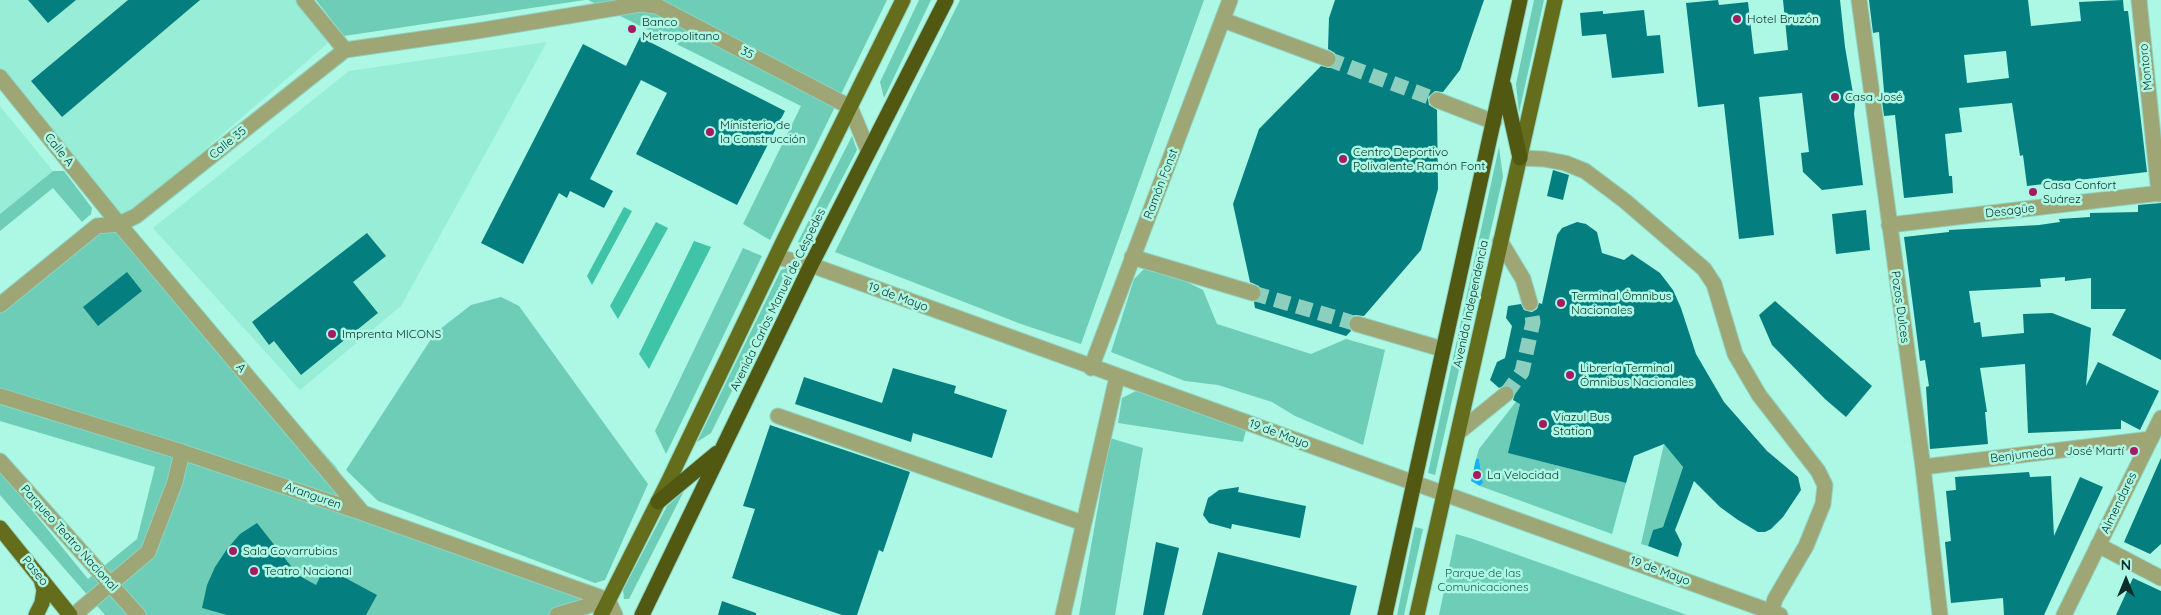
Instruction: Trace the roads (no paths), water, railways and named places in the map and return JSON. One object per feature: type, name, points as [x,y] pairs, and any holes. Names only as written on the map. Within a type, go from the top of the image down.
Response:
[{"type":"highway","name":"Avenida Carlos Manuel de Céspedes","points":[[642,615],[811,265],[946,0]]},
{"type":"highway","name":"Avenida Independencia","points":[[1385,615],[1520,0]]},
{"type":"highway","points":[[1503,82],[1520,158]]},
{"type":"highway","points":[[658,502],[722,448]]},
{"type":"main road","name":"Avenida Carlos Manuel de Céspedes","points":[[601,615],[903,0]]},
{"type":"main road","name":"Avenida Independencia","points":[[1417,615],[1446,494],[1500,241],[1555,0]]},
{"type":"main road","name":"Paseo","points":[[0,528],[70,615]]},
{"type":"main road","points":[[36,615],[42,603],[44,590],[41,579]]},
{"type":"street","points":[[304,0],[345,50]]},
{"type":"street","name":"Ramón Fonst","points":[[1091,368],[1230,0]]},
{"type":"street","name":"Pozos Dulces","points":[[1859,0],[1923,467],[1940,615]]},
{"type":"street","name":"Montoro","points":[[2139,0],[2160,194]]},
{"type":"street","name":"35","points":[[345,50],[477,31],[640,4],[657,6],[850,106]]},
{"type":"street","points":[[1223,20],[1328,59]]},
{"type":"street","name":"Calle 35","points":[[0,305],[97,226],[119,224],[136,216],[345,50]]},
{"type":"street","name":"Calle A","points":[[0,77],[119,224]]},
{"type":"street","points":[[1437,100],[1494,122]]},
{"type":"street","points":[[850,106],[868,150]]},
{"type":"street","points":[[1520,158],[1544,158],[1585,170],[1625,201],[1704,269],[1714,284],[1735,354],[1759,396],[1786,433],[1818,471],[1824,485],[1821,511],[1806,546],[1778,594],[1776,613]]},
{"type":"street","name":"Desagüe","points":[[1889,225],[2160,194]]},
{"type":"street","name":"A","points":[[119,224],[363,513]]},
{"type":"street","points":[[1500,241],[1523,279],[1530,303]]},
{"type":"street","name":"19 de Mayo","points":[[777,257],[811,265],[1091,368],[1776,613]]},
{"type":"street","points":[[1132,257],[1253,293]]},
{"type":"street","points":[[1357,324],[1442,349]]},
{"type":"street","points":[[1063,615],[1117,377]]},
{"type":"street","points":[[1459,432],[1506,394]]},
{"type":"street","name":"Aranguren","points":[[0,396],[182,452],[363,513],[608,600]]},
{"type":"street","points":[[778,416],[1083,523]]},
{"type":"street","name":"Almendares","points":[[2064,615],[2161,418]]},
{"type":"street","name":"Benjumeda","points":[[1923,467],[2151,439]]},
{"type":"street","points":[[74,615],[148,552],[175,482],[182,452]]},
{"type":"street","name":"Parqueo Teatro Nacional","points":[[0,461],[138,615]]},
{"type":"street","points":[[2098,545],[2161,578]]},
{"type":"street","points":[[558,615],[608,600],[615,615]]},
{"type":"water","points":[[1476,459],[1479,459],[1483,483],[1480,486],[1471,481]]},
{"type":"tunnel","points":[[1328,59],[1437,100]]},
{"type":"tunnel","points":[[1253,293],[1357,324]]},
{"type":"tunnel","points":[[1506,394],[1522,372],[1533,322],[1530,303]]},
{"type":"place","name":"Hotel Bruzón","points":[[1737,19]]},
{"type":"place","name":"Banco Metropolitano","points":[[632,29]]},
{"type":"place","name":"Casa José","points":[[1835,97]]},
{"type":"place","name":"Ministerio de la Construcción","points":[[710,132]]},
{"type":"place","name":"Centro Deportivo Polivalente Ramón Font","points":[[1343,159]]},
{"type":"place","name":"Casa Confort Suárez","points":[[2033,192]]},
{"type":"place","name":"Terminal Ómnibus Nacionales","points":[[1561,303]]},
{"type":"place","name":"Imprenta MICONS","points":[[332,334]]},
{"type":"place","name":"Librería Terminal Ómnibus Nacionales","points":[[1570,375]]},
{"type":"place","name":"Viazul Bus Station","points":[[1543,424]]},
{"type":"place","name":"José Martí","points":[[2134,451]]},
{"type":"place","name":"La Velocidad","points":[[1477,475]]},
{"type":"place","name":"Sala Covarrubias","points":[[233,551]]},
{"type":"place","name":"Teatro Nacional","points":[[254,571]]},
{"type":"park label","name":"Parque de las Comunicaciones","points":[[1483,580]]}]
